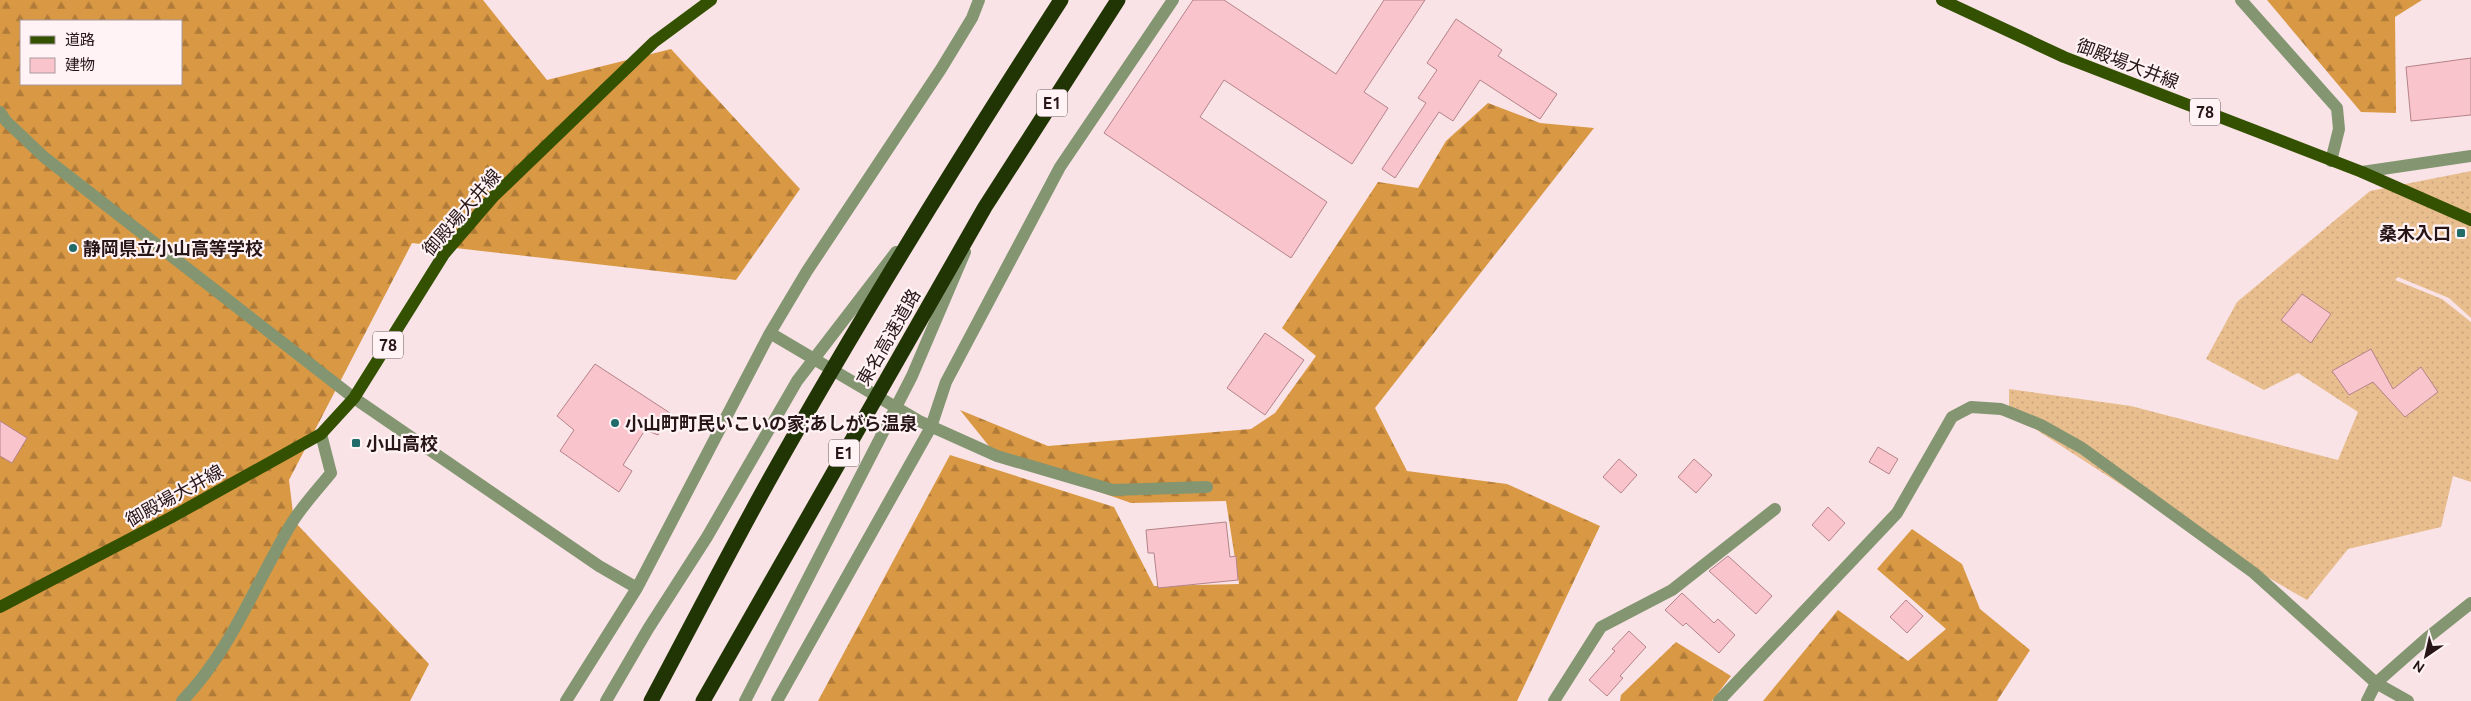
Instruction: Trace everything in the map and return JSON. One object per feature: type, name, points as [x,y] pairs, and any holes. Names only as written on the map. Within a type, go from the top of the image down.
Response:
[{"type":"highway","name":"東名高速道路","points":[[651,701],[768,482],[926,212],[1061,0]]},
{"type":"highway","name":"東名高速道路","points":[[703,701],[985,206],[1118,0]]},
{"type":"main road","name":"御殿場大井線","points":[[0,607],[170,518],[320,434],[354,398],[444,254],[493,197],[654,42],[711,0]]},
{"type":"main road","name":"御殿場大井線","points":[[1942,0],[2064,57],[2362,172],[2471,220]]},
{"type":"street","points":[[566,701],[637,588],[770,334],[806,271],[941,69],[972,18],[979,0]]},
{"type":"street","points":[[777,701],[931,427],[946,382],[1060,167],[1173,0]]},
{"type":"street","points":[[2241,0],[2337,108],[2339,129],[2331,161]]},
{"type":"street","points":[[0,112],[6,121],[44,157],[354,398],[599,566],[637,588]]},
{"type":"street","points":[[2362,172],[2391,166],[2471,156]]},
{"type":"street","points":[[745,701],[912,376],[985,206]]},
{"type":"street","points":[[606,701],[648,629],[708,537],[797,381],[926,212]]},
{"type":"street","points":[[770,334],[919,421],[997,456],[1039,470],[1113,490],[1206,487]]},
{"type":"street","points":[[1719,701],[1897,513],[1952,417],[1971,407],[2001,409],[2041,424],[2082,448],[2254,573],[2376,683],[2408,701]]},
{"type":"street","points":[[182,701],[195,688],[236,628],[294,521],[331,473],[320,434]]},
{"type":"street","points":[[1554,701],[1601,627],[1672,590],[1775,509]]},
{"type":"street","points":[[2367,701],[2376,683],[2427,638],[2471,603]]},
{"type":"shaded area","points":[[2471,171],[2471,318],[2449,298],[2398,277],[2395,280],[2442,299],[2471,322],[2471,482],[2453,476],[2441,527],[2348,549],[2307,600],[2234,558],[2009,412],[2009,389],[2131,406],[2338,460],[2358,412],[2298,373],[2264,390],[2206,359],[2237,302],[2370,191]]},
{"type":"green space","points":[[0,0],[483,0],[547,80],[671,49],[800,189],[736,280],[412,243],[289,480],[294,521],[429,664],[410,701],[0,701]]},
{"type":"green space","points":[[2267,0],[2422,0],[2395,17],[2396,113],[2361,112]]},
{"type":"green space","points":[[1488,103],[1540,123],[1594,128],[1375,408],[1407,471],[1507,484],[1600,526],[1517,701],[818,701],[950,455],[1114,507],[1154,586],[1239,584],[1226,501],[1131,503],[997,456],[960,410],[1048,446],[1251,429],[1275,413],[1316,356],[1282,328],[1378,182],[1418,188],[1446,141]]},
{"type":"green space","points":[[1912,529],[1962,564],[1980,609],[2030,650],[1997,701],[1763,701],[1838,610],[1908,661],[1946,629],[1877,569]]},
{"type":"green space","points":[[1676,642],[1731,676],[1712,701],[1620,701],[1621,695]]},
{"type":"building","points":[[1193,0],[1224,0],[1336,74],[1384,0],[1425,0],[1364,92],[1388,108],[1352,164],[1224,80],[1200,117],[1327,202],[1291,258],[1104,133]]},
{"type":"building","points":[[1456,19],[1502,50],[1498,56],[1557,94],[1540,119],[1480,80],[1453,121],[1439,112],[1395,178],[1382,169],[1426,103],[1418,98],[1437,70],[1427,63]]},
{"type":"building","points":[[2471,58],[2471,115],[2411,121],[2406,67]]},
{"type":"building","points":[[2302,294],[2331,314],[2311,343],[2281,320]]},
{"type":"building","points":[[1265,333],[1304,360],[1265,415],[1227,388]]},
{"type":"building","points":[[2371,349],[2393,389],[2421,367],[2438,392],[2405,417],[2373,382],[2349,395],[2332,371]]},
{"type":"building","name":"小山町町民いこいの家;あしがら温泉","points":[[595,364],[670,413],[658,435],[645,430],[623,465],[632,471],[619,492],[560,451],[574,430],[557,416]]},
{"type":"building","points":[[0,421],[27,438],[12,463],[0,456]]},
{"type":"building","points":[[1878,447],[1898,459],[1889,474],[1869,462]]},
{"type":"building","points":[[1619,459],[1637,475],[1621,493],[1603,477]]},
{"type":"building","points":[[1694,459],[1712,475],[1696,493],[1678,477]]},
{"type":"building","points":[[1828,507],[1845,523],[1829,541],[1812,525]]},
{"type":"building","points":[[1226,522],[1230,557],[1236,556],[1238,580],[1158,588],[1154,553],[1148,553],[1146,530]]},
{"type":"building","points":[[1728,556],[1772,596],[1756,614],[1709,571]]},
{"type":"building","points":[[1682,593],[1714,623],[1718,619],[1735,635],[1719,653],[1686,623],[1683,626],[1665,610]]},
{"type":"building","points":[[1906,600],[1923,616],[1907,633],[1890,617]]},
{"type":"building","points":[[1629,631],[1646,647],[1620,676],[1623,678],[1607,696],[1589,680],[1615,651],[1612,649]]},
{"type":"place","name":"桑木入口","points":[[2461,233]]},
{"type":"place","name":"静岡県立小山高等学校","points":[[73,248]]},
{"type":"place","name":"小山町町民いこいの家;あしがら温泉","points":[[615,423]]},
{"type":"place","name":"小山高校","points":[[356,443]]}]
